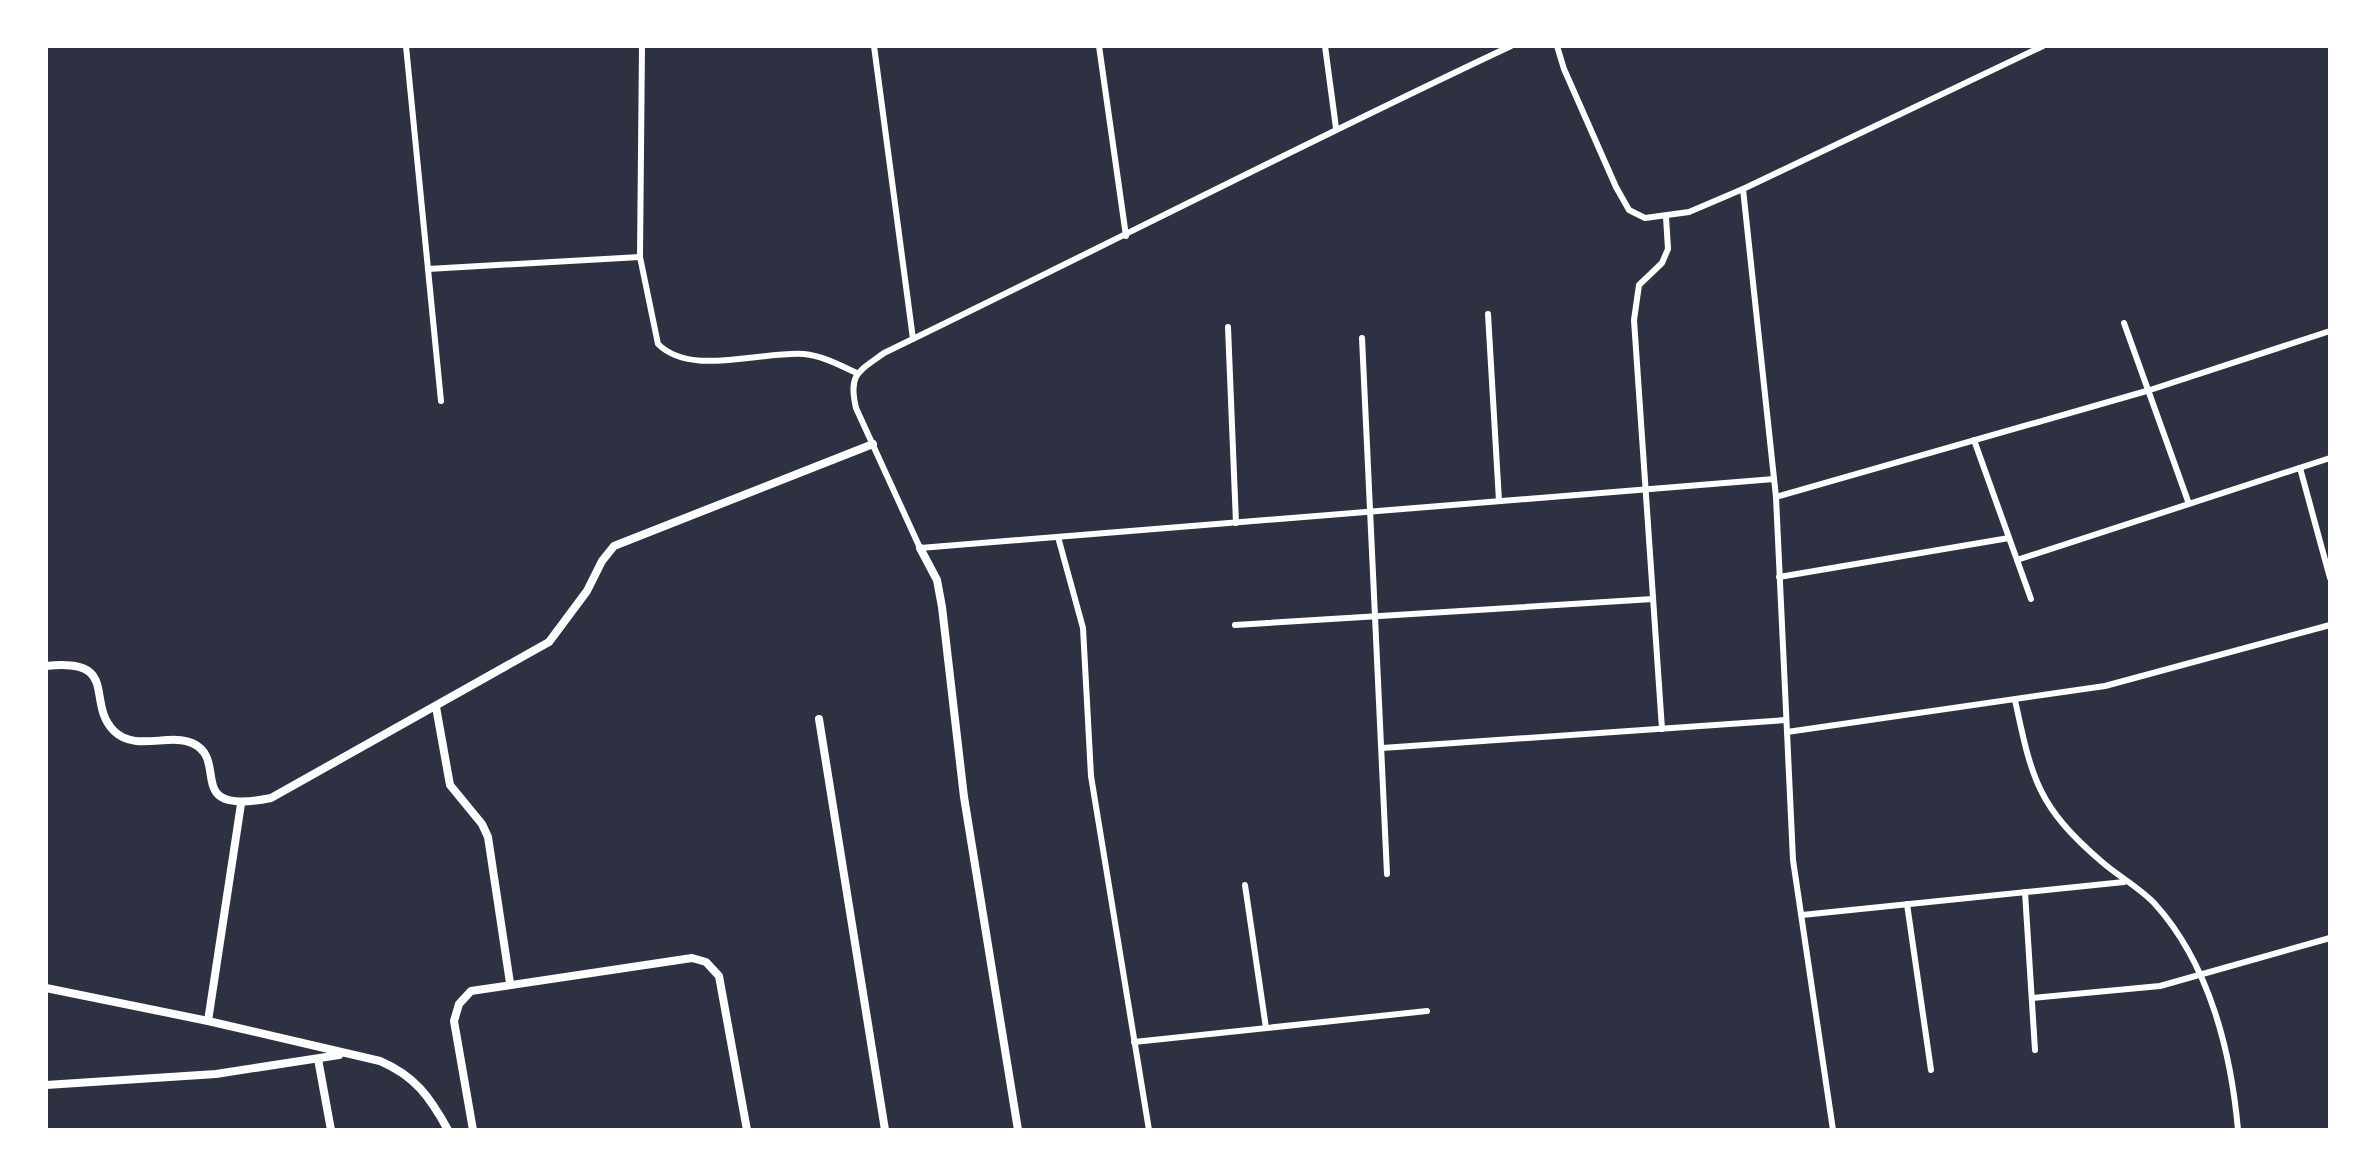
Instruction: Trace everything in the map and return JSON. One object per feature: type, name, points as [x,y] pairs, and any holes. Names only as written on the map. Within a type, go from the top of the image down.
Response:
[{"type":"street","points":[[46,666],[84,668],[93,675],[106,717],[114,731],[126,738],[195,744],[207,761],[214,791],[225,801],[241,804],[271,798],[549,642],[587,591],[602,561],[614,546],[873,444]]},
{"type":"street","points":[[920,548],[937,580],[942,607],[964,797],[1021,1129]]},
{"type":"street","points":[[436,707],[450,785],[482,824],[488,837],[510,983]]},
{"type":"street","points":[[819,719],[885,1130]]},
{"type":"street","points":[[208,1021],[241,804]]},
{"type":"street","points":[[473,1130],[454,1021],[459,1004],[471,991],[692,958],[706,962],[719,976],[747,1130]]},
{"type":"street","points":[[46,988],[380,1061],[403,1071],[423,1088],[448,1130]]},
{"type":"street","points":[[46,1085],[216,1074],[343,1054]]},
{"type":"street","points":[[318,1059],[331,1130]]},
{"type":"lane","points":[[406,46],[441,401]]},
{"type":"lane","points":[[642,46],[640,257],[652,330],[658,344],[669,355],[682,361],[803,354],[827,358],[857,373]]},
{"type":"lane","points":[[874,46],[913,339]]},
{"type":"lane","points":[[1099,46],[1126,236]]},
{"type":"lane","points":[[1325,46],[1336,128]]},
{"type":"lane","points":[[1511,46],[1336,128],[1126,236],[884,353],[857,373],[852,388],[873,444],[920,548],[1774,479]]},
{"type":"lane","points":[[1557,46],[1581,108],[1629,210],[1645,218],[1689,212],[1743,189],[2043,46]]},
{"type":"lane","points":[[1743,189],[1776,497],[1793,860],[1833,1130]]},
{"type":"lane","points":[[1662,729],[1644,489],[1635,298],[1639,285],[1662,263],[1668,249],[1666,217]]},
{"type":"lane","points":[[428,269],[640,257]]},
{"type":"lane","points":[[1488,314],[1499,501]]},
{"type":"lane","points":[[2124,323],[2189,504]]},
{"type":"lane","points":[[1228,327],[1236,523]]},
{"type":"lane","points":[[1776,497],[2150,390],[2330,331]]},
{"type":"lane","points":[[1362,338],[1387,874]]},
{"type":"lane","points":[[1974,440],[2031,599]]},
{"type":"lane","points":[[2017,560],[2330,458]]},
{"type":"lane","points":[[2300,468],[2330,578]]},
{"type":"lane","points":[[1058,537],[1083,628],[1091,776],[1149,1130]]},
{"type":"lane","points":[[1779,577],[2009,538]]},
{"type":"lane","points":[[1235,625],[1653,599]]},
{"type":"lane","points":[[1787,732],[2105,686],[2330,625]]},
{"type":"lane","points":[[2015,700],[2031,776],[2048,806],[2078,842],[2124,882],[2152,901],[2173,927],[2201,975],[2229,1058],[2238,1130]]},
{"type":"lane","points":[[1382,748],[1786,720]]},
{"type":"lane","points":[[1802,915],[2124,882]]},
{"type":"lane","points":[[1245,885],[1266,1028]]},
{"type":"lane","points":[[2025,892],[2035,1050]]},
{"type":"lane","points":[[1907,904],[1931,1070]]},
{"type":"lane","points":[[2032,998],[2120,991],[2201,975],[2330,938]]},
{"type":"lane","points":[[1134,1042],[1427,1011]]}]
